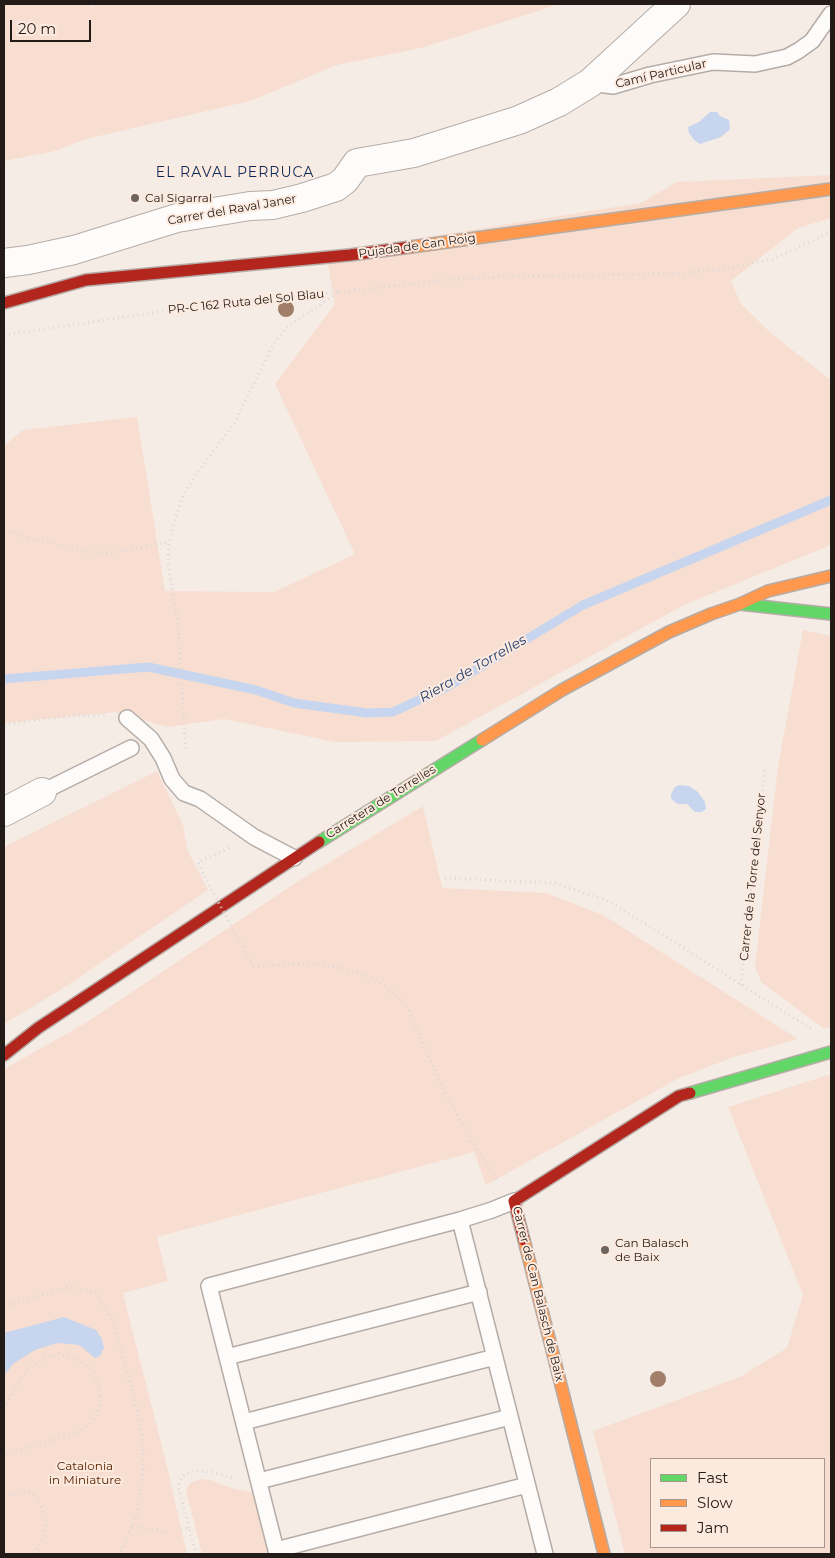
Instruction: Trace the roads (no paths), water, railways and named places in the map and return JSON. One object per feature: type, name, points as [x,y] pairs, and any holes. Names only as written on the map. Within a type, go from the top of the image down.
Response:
[{"type":"street","name":"Carrer del Raval Janer","points":[[4,263],[74,250],[177,218],[250,206],[273,205],[302,198],[336,187],[345,180],[358,163],[414,153],[519,120],[559,102],[590,83],[676,4]]},
{"type":"street","name":"Pujada de Can Roig","points":[[4,303],[86,280],[350,255],[831,189]]},
{"type":"street","name":"Carretera de Torrelles","points":[[4,1056],[38,1028],[294,858],[562,690],[669,632],[711,614],[740,604],[768,591],[831,576]]},
{"type":"street","name":"Carretera de Torrelles","points":[[740,604],[831,614]]},
{"type":"street","points":[[4,812],[42,792]]},
{"type":"street","name":"Carretera de Torrelles","points":[[4,1040],[38,1028]]},
{"type":"street","name":"Carrer de Can Balasch de Baix","points":[[604,1554],[514,1201],[679,1096],[828,1053]]},
{"type":"lane","name":"Camí Particular","points":[[590,83],[612,86],[650,75],[713,62],[755,64],[787,57],[812,41],[831,14]]},
{"type":"lane","points":[[127,718],[151,739],[163,758],[172,779],[184,793],[200,799],[221,816],[261,842],[294,858]]},
{"type":"lane","points":[[42,792],[131,748]]},
{"type":"lane","points":[[514,1201],[460,1220],[209,1286],[277,1552],[527,1485]]},
{"type":"lane","points":[[460,1220],[545,1554]]},
{"type":"lane","points":[[227,1357],[479,1292]]},
{"type":"lane","points":[[244,1422],[495,1357]]},
{"type":"lane","points":[[259,1481],[510,1417]]},
{"type":"water","points":[[710,112],[717,112],[720,116],[729,120],[730,129],[721,137],[700,144],[689,133],[688,127],[699,122]]},
{"type":"water","points":[[679,785],[689,786],[698,792],[705,802],[706,809],[701,812],[695,812],[687,804],[676,803],[671,798],[671,794],[675,787]]},
{"type":"water","points":[[64,1317],[96,1330],[102,1339],[104,1348],[100,1356],[95,1358],[79,1345],[57,1343],[35,1350],[14,1363],[4,1375],[4,1333]]},
{"type":"waterway","name":"Riera de Torrelles","points":[[4,679],[148,667],[256,690],[294,703],[367,713],[393,712],[449,686],[583,605],[831,500]]},
{"type":"place","name":"Cal Sigarral","points":[[135,198]]},
{"type":"place","name":"Can Balasch de Baix","points":[[605,1250]]},
{"type":"district","name":"EL RAVAL PERRUCA","points":[[235,173]]},
{"type":"park label","name":"Catalonia in Miniature","points":[[85,1473]]}]
